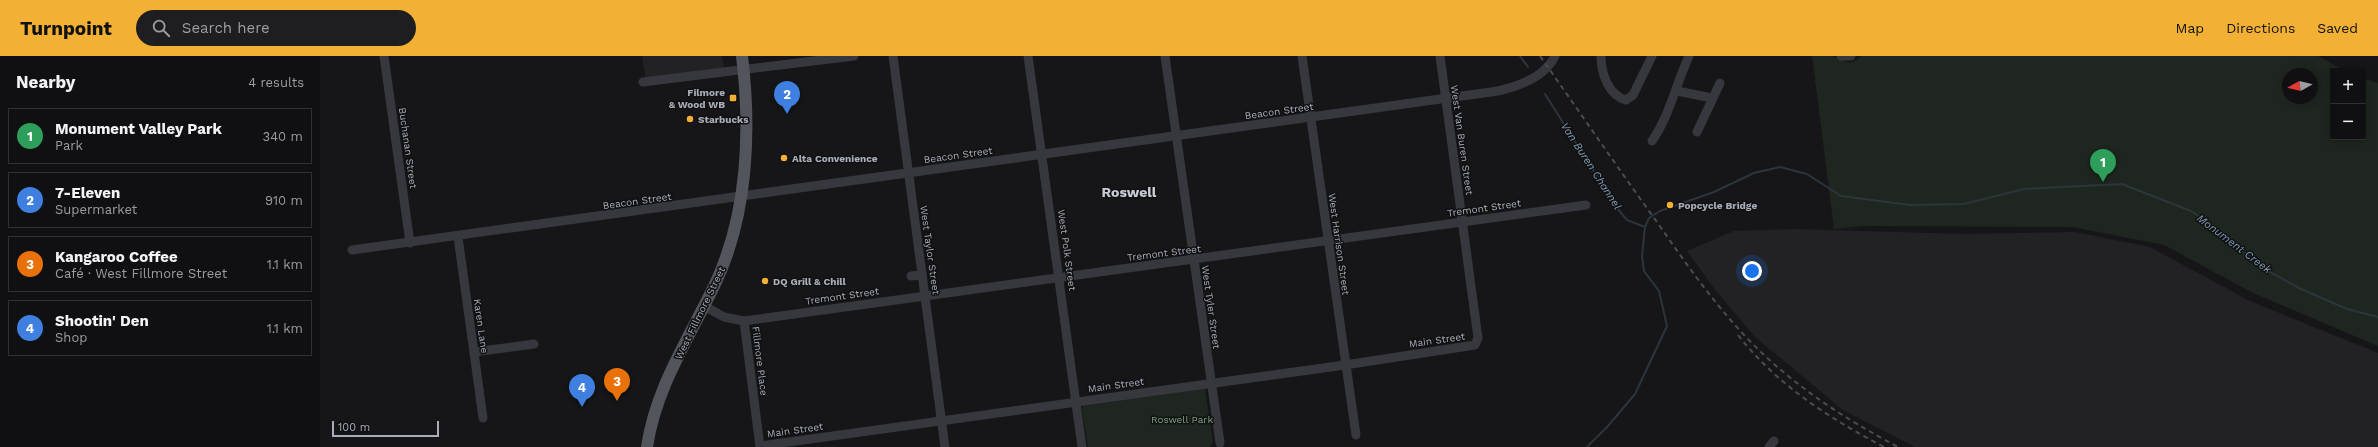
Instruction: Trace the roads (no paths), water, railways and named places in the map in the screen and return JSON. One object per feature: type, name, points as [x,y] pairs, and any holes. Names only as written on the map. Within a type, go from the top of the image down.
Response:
[{"type":"main road","name":"West Fillmore Street","points":[[647,447],[653,419],[665,382],[704,306],[727,256],[740,197],[747,134],[748,107],[742,56]]},
{"type":"street","name":"Buchanan Street","points":[[384,56],[410,243]]},
{"type":"street","points":[[643,82],[854,56]]},
{"type":"street","name":"West Taylor Street","points":[[893,56],[945,447]]},
{"type":"street","name":"West Polk Street","points":[[1028,56],[1043,154],[1082,447]]},
{"type":"street","name":"West Tyler Street","points":[[1165,56],[1210,383],[1220,443]]},
{"type":"street","name":"West Harrison Street","points":[[1302,56],[1356,435]]},
{"type":"street","name":"West Van Buren Street","points":[[1440,56],[1478,338],[1474,345]]},
{"type":"street","name":"Beacon Street","points":[[352,250],[458,237],[1498,91],[1519,86],[1542,72],[1555,56]]},
{"type":"street","points":[[1601,56],[1604,78],[1616,95],[1626,100],[1633,95],[1652,56]]},
{"type":"street","points":[[1652,141],[1660,129],[1664,116],[1677,91],[1680,74],[1689,56]]},
{"type":"street","points":[[1841,56],[1852,56]]},
{"type":"street","points":[[1697,132],[1720,83]]},
{"type":"street","points":[[1677,91],[1712,98]]},
{"type":"street","name":"Tremont Street","points":[[744,321],[1328,242],[1586,205]]},
{"type":"street","name":"Karen Lane","points":[[458,237],[483,418]]},
{"type":"street","points":[[911,276],[922,275]]},
{"type":"street","name":"Fillmore Place","points":[[704,306],[724,317],[744,321],[760,446]]},
{"type":"street","points":[[474,352],[534,344]]},
{"type":"street","name":"Main Street","points":[[760,446],[1076,401],[1345,365],[1474,345]]},
{"type":"waterway","name":"Van Buren Channel","points":[[1520,56],[1528,67]]},
{"type":"waterway","name":"Van Buren Channel","points":[[1545,94],[1617,208],[1627,220],[1645,227]]},
{"type":"waterway","name":"Monument Creek","points":[[1587,447],[1608,426],[1635,394],[1667,326],[1659,291],[1644,271],[1642,256],[1645,227],[1649,218],[1660,211],[1714,192],[1754,173],[1780,167],[1807,174],[1841,196],[1910,205],[1964,204],[2024,189],[2122,184],[2191,211],[2223,232],[2259,266],[2299,288],[2347,309],[2378,317]]},
{"type":"railway","points":[[1540,56],[1681,256],[1719,307],[1733,323],[1762,353],[1810,393],[1844,416],[1898,447]]},
{"type":"railway","points":[[1738,335],[1770,370],[1805,399],[1843,424],[1884,447]]},
{"type":"place","name":"Filmore & Wood WB","points":[[733,98]]},
{"type":"place","name":"7-Eleven","points":[[787,114]]},
{"type":"place","name":"Starbucks","points":[[690,119]]},
{"type":"place","name":"Alta Convenience","points":[[784,158]]},
{"type":"place","name":"Monument Valley Park","points":[[2103,182]]},
{"type":"place","name":"Popcycle Bridge","points":[[1670,205]]},
{"type":"place","name":"DQ Grill & Chill","points":[[765,281]]},
{"type":"place","name":"Kangaroo Coffee","points":[[617,401]]},
{"type":"place","name":"Shootin' Den","points":[[582,407]]},
{"type":"district","name":"Roswell","points":[[1129,192]]},
{"type":"park label","name":"Roswell Park","points":[[1182,419]]}]
